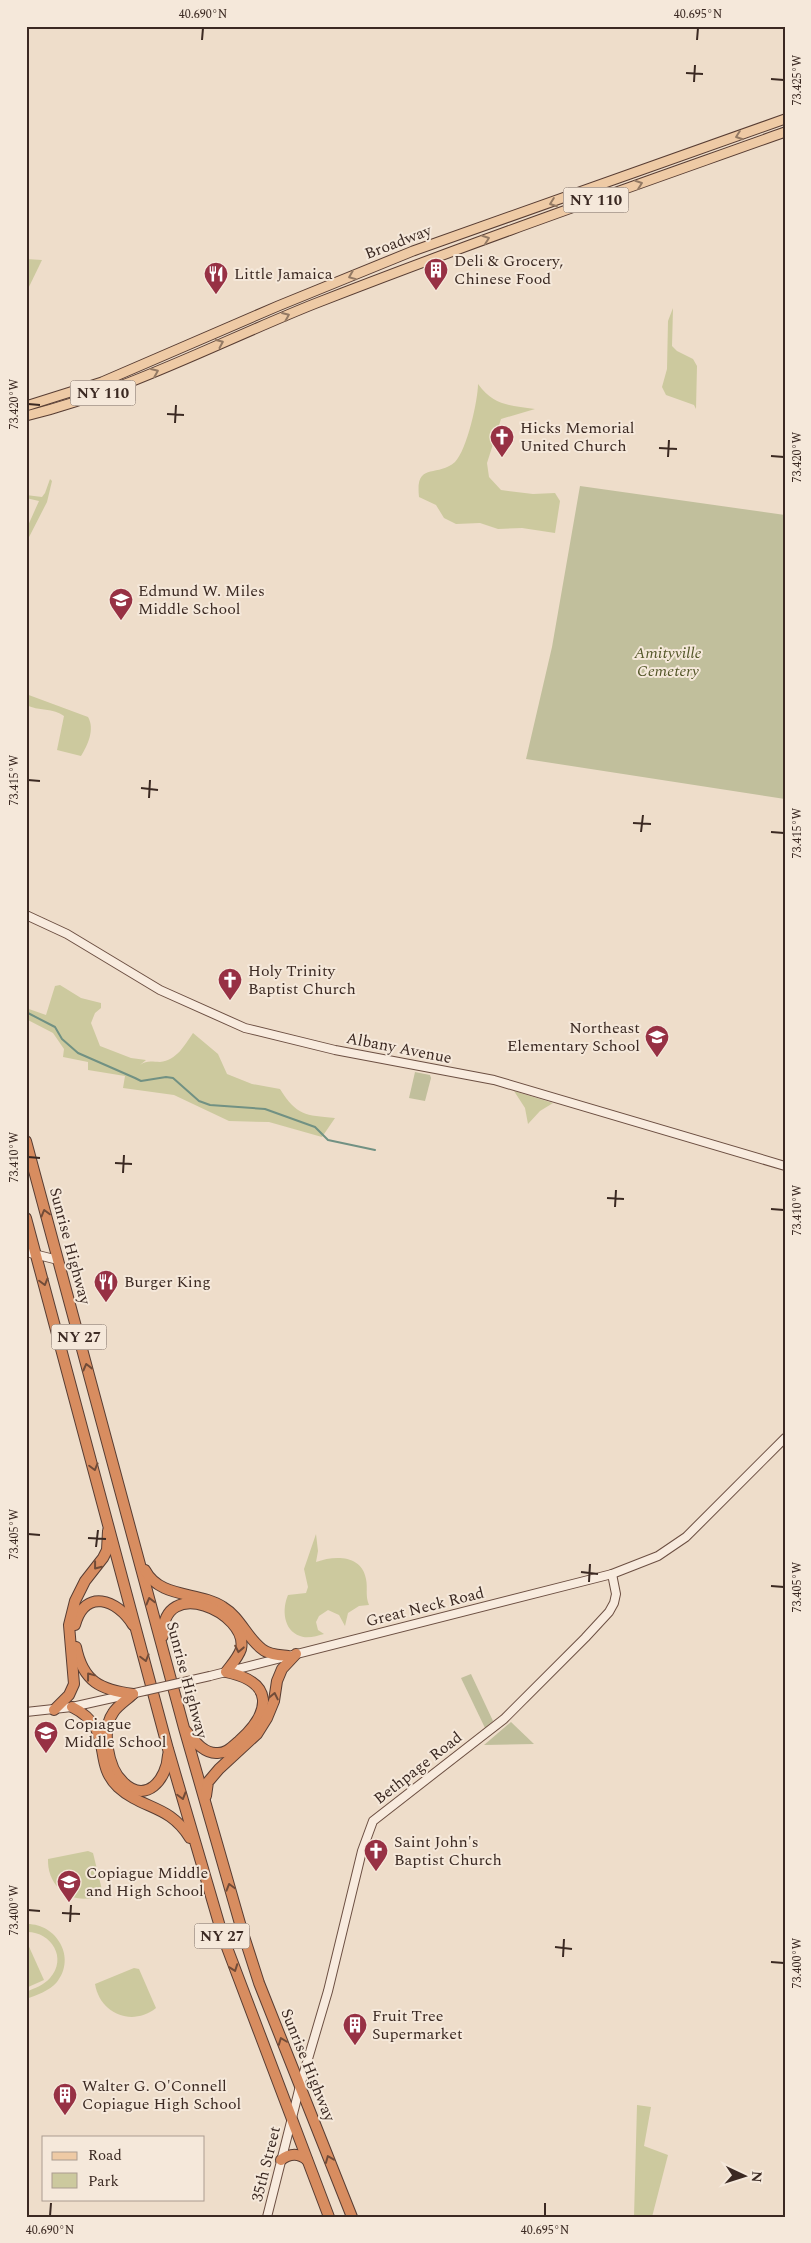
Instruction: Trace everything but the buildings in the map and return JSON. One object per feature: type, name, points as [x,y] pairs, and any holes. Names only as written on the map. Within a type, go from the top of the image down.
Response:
[{"type":"highway","name":"Sunrise Highway","points":[[26,1141],[184,1728],[241,1927],[259,1983],[352,2217]]},
{"type":"highway","name":"Sunrise Highway","points":[[26,1218],[31,1252],[108,1520],[168,1750],[223,1937],[330,2217]]},
{"type":"highway","points":[[54,1710],[69,1695],[74,1684],[69,1625],[75,1601],[85,1581],[107,1550],[108,1520]]},
{"type":"highway","points":[[139,1558],[149,1577],[157,1585],[206,1598],[224,1607],[238,1620],[262,1649],[271,1653],[292,1655]]},
{"type":"highway","points":[[133,1694],[98,1686],[86,1673],[78,1654],[75,1624],[78,1613],[86,1605],[98,1601],[111,1602],[126,1614],[138,1634]]},
{"type":"highway","points":[[164,1648],[163,1630],[166,1616],[176,1606],[188,1603],[203,1605],[219,1612],[233,1626],[240,1638],[241,1648],[236,1660],[226,1672],[242,1675],[253,1682],[261,1691],[264,1704],[249,1732],[228,1751],[216,1754],[207,1751],[184,1728]]},
{"type":"highway","points":[[207,1807],[208,1782],[219,1769],[257,1734],[271,1709],[277,1681],[282,1669],[292,1655]]},
{"type":"highway","points":[[133,1694],[113,1712],[108,1724],[107,1738],[115,1771],[123,1782],[135,1790],[148,1790],[158,1784],[164,1774],[168,1750]]},
{"type":"highway","points":[[72,1707],[84,1713],[93,1721],[99,1734],[109,1774],[118,1787],[134,1798],[170,1815],[182,1825],[197,1849]]},
{"type":"highway","points":[[281,2160],[294,2154],[299,2154],[308,2160]]},
{"type":"main road","name":"Broadway","points":[[26,406],[102,382],[413,252],[785,119]]},
{"type":"main road","name":"Broadway","points":[[26,416],[102,394],[299,310],[384,277],[785,132]]},
{"type":"street","name":"Albany Avenue","points":[[26,915],[67,934],[160,990],[245,1028],[335,1050],[494,1080],[785,1166]]},
{"type":"street","points":[[31,1252],[58,1260]]},
{"type":"street","name":"Great Neck Road","points":[[26,1712],[72,1707],[210,1676],[612,1574],[658,1556],[686,1537],[785,1438]]},
{"type":"street","name":"Bethpage Road","points":[[291,2118],[328,1991],[362,1852],[373,1821],[504,1719],[585,1638],[609,1612],[614,1603],[616,1594],[612,1574]]},
{"type":"street","name":"35th Street","points":[[267,2217],[291,2118]]},
{"type":"green space","points":[[26,259],[42,260],[26,293]]},
{"type":"green space","points":[[673,308],[672,346],[677,351],[693,359],[697,366],[696,409],[694,405],[666,395],[662,387],[667,369],[668,321]]},
{"type":"green space","points":[[478,384],[496,401],[535,409],[501,419],[487,463],[489,477],[501,490],[533,494],[555,493],[560,501],[555,533],[522,528],[498,529],[480,523],[456,524],[444,518],[436,505],[419,497],[420,479],[424,474],[448,467],[455,462],[464,447],[471,424]]},
{"type":"green space","points":[[50,479],[52,481],[47,502],[26,543],[26,530],[39,501],[26,498],[26,495],[42,497]]},
{"type":"green space","name":"Amityville Cemetery","points":[[580,486],[785,515],[785,799],[526,759],[552,647]]},
{"type":"green space","points":[[26,694],[88,717],[91,732],[81,756],[57,750],[64,716],[60,713],[26,705]]},
{"type":"green space","points":[[60,985],[81,998],[101,1003],[101,1008],[95,1013],[91,1023],[100,1046],[131,1058],[146,1060],[140,1065],[147,1062],[166,1061],[176,1055],[193,1033],[218,1054],[227,1074],[252,1084],[280,1089],[297,1109],[309,1115],[335,1118],[322,1137],[269,1122],[229,1121],[174,1095],[123,1088],[125,1076],[88,1070],[88,1062],[63,1057],[64,1049],[53,1033],[26,1019],[26,1008],[46,1015],[55,986]]},
{"type":"green space","points":[[415,1072],[430,1075],[431,1078],[425,1101],[409,1098]]},
{"type":"green space","points":[[514,1091],[553,1103],[540,1111],[528,1124],[525,1108]]},
{"type":"green space","points":[[316,1534],[318,1551],[316,1562],[339,1558],[353,1561],[359,1565],[366,1579],[369,1605],[359,1606],[348,1613],[345,1626],[339,1615],[328,1610],[319,1616],[316,1622],[318,1630],[324,1634],[306,1637],[294,1633],[290,1629],[285,1619],[285,1606],[288,1595],[306,1593],[308,1587],[304,1569]]},
{"type":"green space","points":[[471,1674],[493,1721],[485,1728],[461,1678]]},
{"type":"green space","points":[[511,1722],[534,1744],[484,1745]]},
{"type":"green space","points":[[88,1851],[93,1853],[103,1894],[83,1899],[73,1897],[65,1893],[52,1880],[48,1859]]},
{"type":"green space","points":[[26,1924],[37,1925],[54,1935],[64,1952],[65,1962],[63,1972],[54,1985],[26,1999],[26,1992],[50,1978],[55,1970],[57,1954],[54,1947],[43,1936],[26,1932]]},
{"type":"green space","points":[[26,1940],[44,1980],[26,1988]]},
{"type":"green space","points":[[134,1968],[139,1969],[156,2008],[147,2014],[127,2017],[110,2010],[103,2003],[95,1984]]},
{"type":"green space","points":[[637,2105],[651,2107],[644,2146],[668,2155],[652,2217],[634,2217]]},
{"type":"waterway","points":[[26,1012],[55,1027],[62,1039],[78,1053],[141,1081],[166,1077],[173,1078],[199,1101],[210,1105],[265,1109],[315,1127],[328,1140],[375,1150]]},
{"type":"place","name":"Deli & Grocery, Chinese Food","points":[[436,291]]},
{"type":"place","name":"Little Jamaica","points":[[216,295]]},
{"type":"place","name":"Hicks Memorial United Church","points":[[502,458]]},
{"type":"place","name":"Edmund W. Miles Middle School","points":[[121,621]]},
{"type":"place","name":"Holy Trinity Baptist Church","points":[[230,1001]]},
{"type":"place","name":"Northeast Elementary School","points":[[657,1058]]},
{"type":"place","name":"Burger King","points":[[106,1303]]},
{"type":"place","name":"Copiague Middle School","points":[[46,1754]]},
{"type":"place","name":"Saint John's Baptist Church","points":[[376,1872]]},
{"type":"place","name":"Copiague Middle and High School","points":[[69,1903]]},
{"type":"place","name":"Fruit Tree Supermarket","points":[[355,2046]]},
{"type":"place","name":"Walter G. O'Connell Copiague High School","points":[[65,2116]]}]
